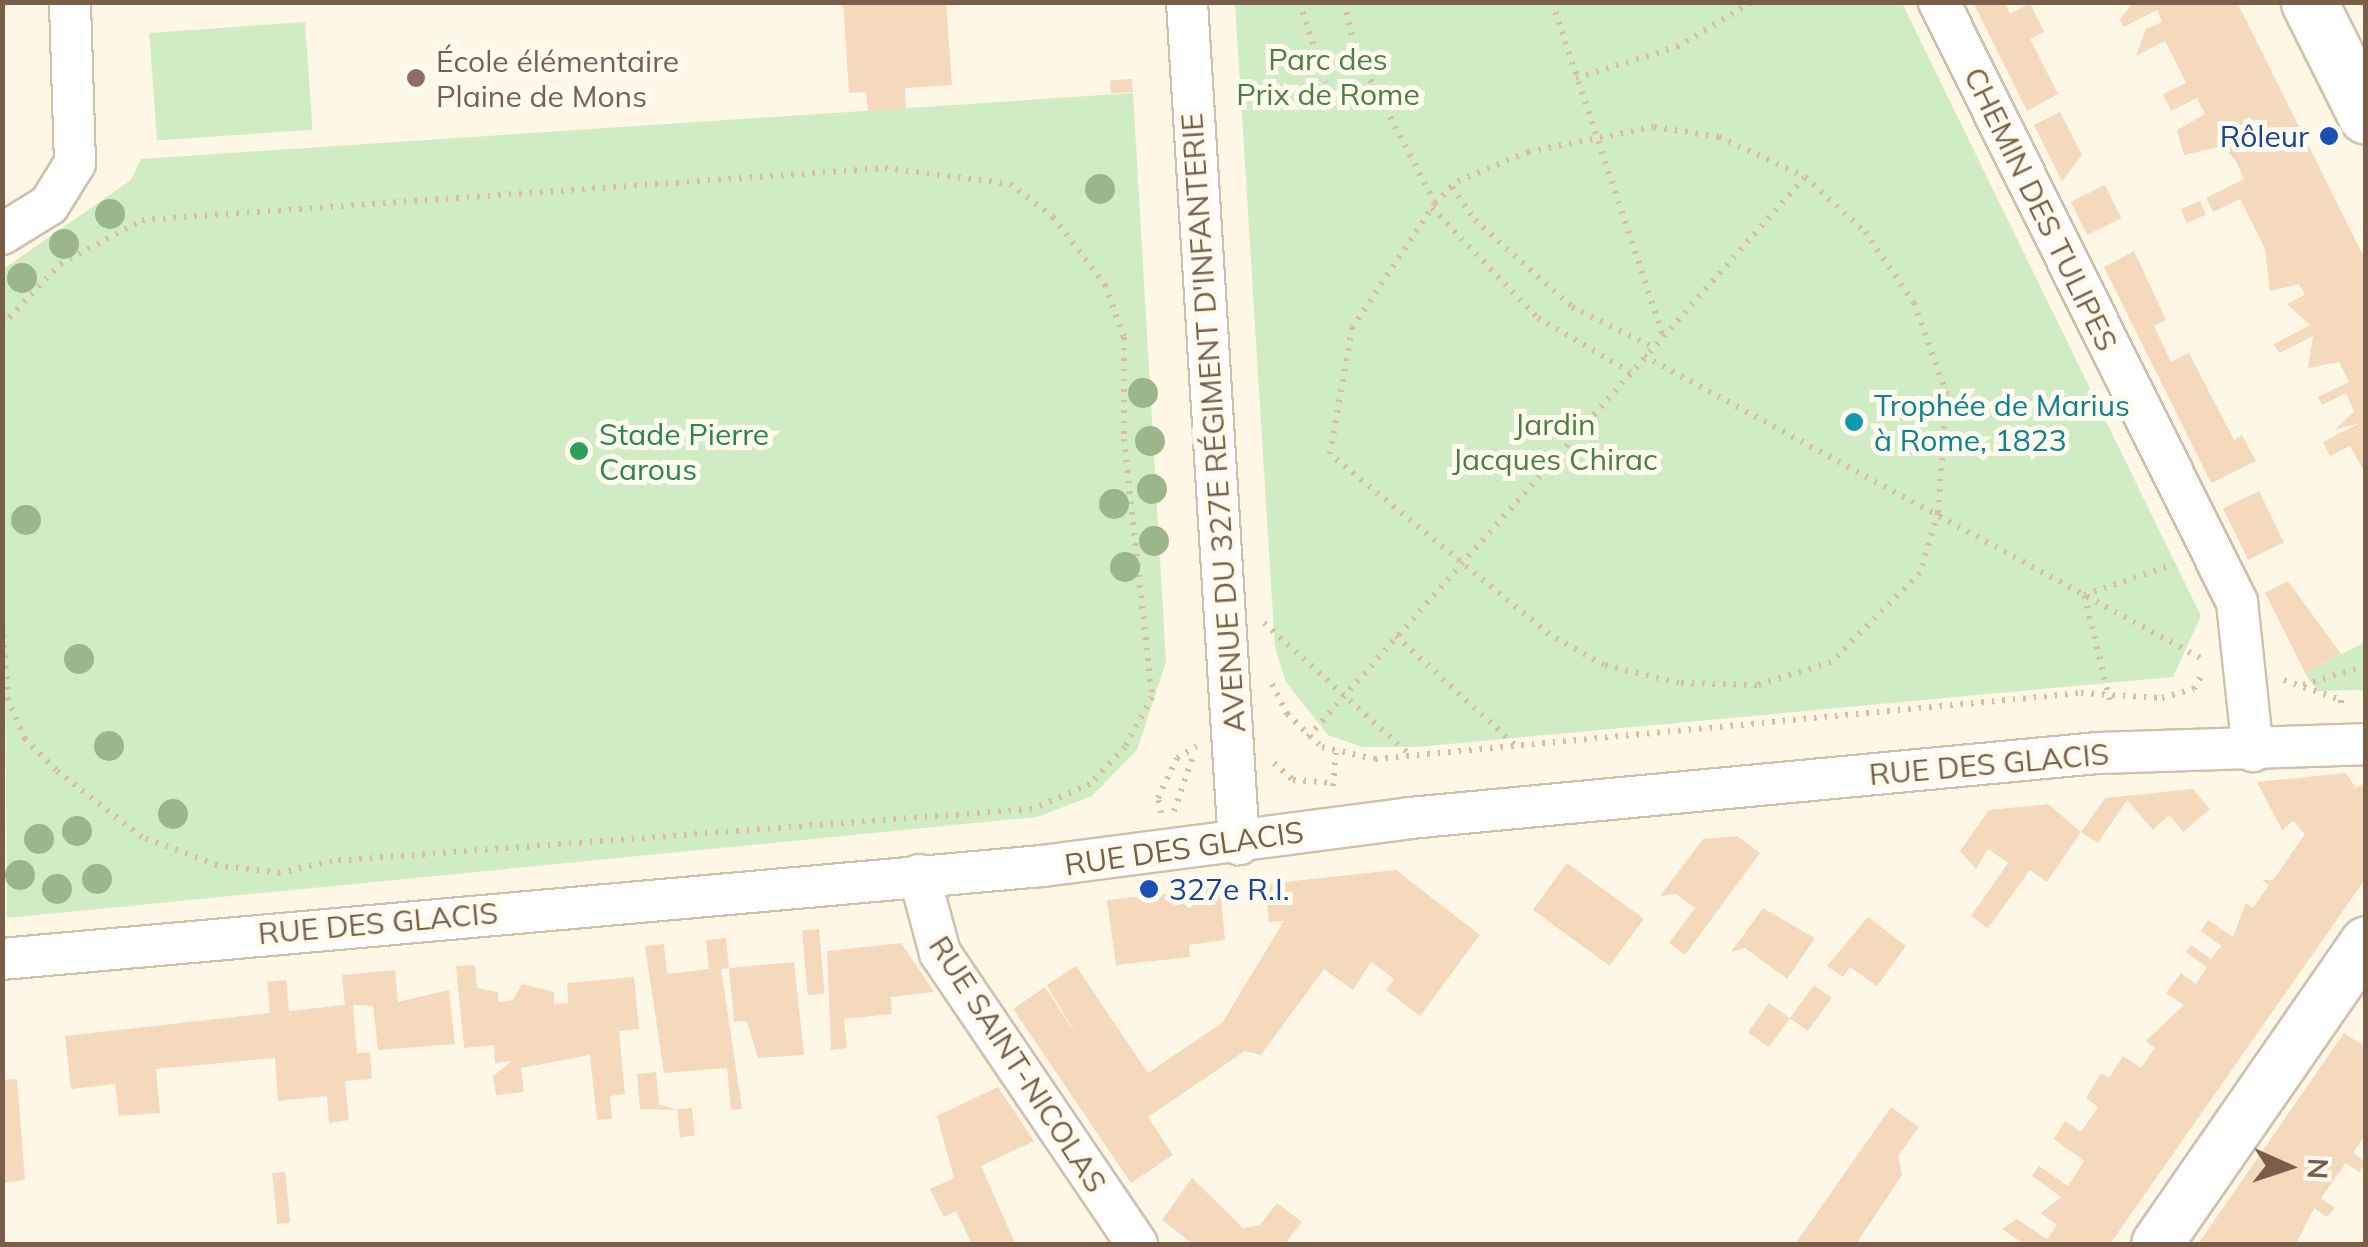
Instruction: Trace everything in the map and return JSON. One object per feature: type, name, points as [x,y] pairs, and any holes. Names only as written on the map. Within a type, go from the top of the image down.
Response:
[{"type":"main road","points":[[2309,2],[2366,116]]},
{"type":"street","points":[[2,234],[49,205],[75,163],[70,2]]},
{"type":"street","name":"AVENUE DU 327E RÉGIMENT D'INFANTERIE","points":[[1187,2],[1239,844]]},
{"type":"street","name":"CHEMIN DES TULIPES","points":[[1938,2],[2212,552],[2247,631],[2253,752]]},
{"type":"street","name":"RUE DES GLACIS","points":[[2,959],[1170,853],[1410,818],[2077,755],[2253,752],[2366,744]]},
{"type":"street","name":"RUE SAINT-NICOLAS","points":[[919,875],[940,953],[1137,1244]]},
{"type":"street","points":[[2157,1244],[2366,942]]},
{"type":"path","points":[[1299,2],[1326,83]]},
{"type":"path","points":[[1344,2],[1356,52],[1434,206],[1538,318],[1630,372]]},
{"type":"path","points":[[1552,2],[1662,336]]},
{"type":"path","points":[[1576,78],[1677,48],[1752,2]]},
{"type":"path","points":[[1654,127],[1719,137],[1805,178],[1865,232],[1914,303],[1947,395],[1938,514],[1920,573],[1878,623],[1831,662],[1757,686],[1679,683],[1604,665],[1461,562],[1330,454],[1352,328],[1434,206],[1452,187],[1595,135],[1654,127]]},
{"type":"path","points":[[2,325],[60,264],[142,220],[885,168],[1010,184],[1053,217],[1105,284],[1124,337],[1124,439],[1152,697],[1125,747],[1090,784],[1032,808],[332,861],[280,873],[218,866],[142,837],[56,770],[25,739],[8,700],[2,616]]},
{"type":"path","points":[[1308,737],[1805,178]]},
{"type":"path","points":[[1452,187],[1475,220],[1572,307],[1654,347]]},
{"type":"path","points":[[1270,673],[1286,714],[1308,737],[1336,753],[1412,757],[2080,693],[2110,700],[2194,689],[2209,663],[1644,356]]},
{"type":"path","points":[[2084,595],[2212,552]]},
{"type":"path","points":[[2084,595],[2110,700]]},
{"type":"path","points":[[1262,603],[1266,639]]},
{"type":"path","points":[[1263,622],[1412,757]]},
{"type":"path","points":[[1396,636],[1516,746]]},
{"type":"path","points":[[2303,685],[2366,666]]},
{"type":"path","points":[[1170,853],[1158,798],[1178,758],[1197,745]]},
{"type":"path","points":[[1332,782],[1336,753]]},
{"type":"green space","name":"Jardin Jacques Chirac","points":[[1235,3],[1902,3],[2201,616],[2173,677],[1417,747],[1362,747],[1328,735],[1286,682],[1275,648]]},
{"type":"green space","points":[[305,22],[313,130],[157,141],[149,33]]},
{"type":"green space","name":"Stade Pierre Carous","points":[[1133,93],[1166,662],[1137,750],[1092,796],[1037,817],[7,918],[2,270],[131,180],[141,159]]},
{"type":"green space","points":[[2365,642],[2365,690],[2317,691],[2305,673]]},
{"type":"building","points":[[843,2],[946,2],[952,85],[905,88],[906,109],[868,111],[866,92],[849,93]]},
{"type":"building","points":[[1973,2],[2004,2],[2010,14],[2030,3],[2044,32],[2030,39],[2058,94],[2027,111]]},
{"type":"building","points":[[2134,2],[2237,2],[2366,261],[2366,475],[2350,446],[2330,456],[2323,442],[2360,423],[2334,430],[2354,412],[2346,393],[2322,405],[2318,397],[2349,382],[2339,362],[2308,368],[2313,336],[2279,353],[2274,344],[2310,325],[2287,304],[2305,295],[2299,284],[2270,291],[2265,249],[2240,199],[2213,212],[2206,198],[2244,179],[2236,161],[2222,146],[2184,155],[2177,130],[2205,114],[2197,98],[2171,111],[2163,94],[2186,83],[2165,41],[2136,56],[2146,29],[2162,22],[2157,10],[2123,27],[2120,19]]},
{"type":"building","points":[[1132,79],[1133,92],[1111,94],[1110,81]]},
{"type":"building","points":[[2060,112],[2082,155],[2062,181],[2034,125]]},
{"type":"building","points":[[2105,185],[2121,218],[2087,235],[2071,202]]},
{"type":"building","points":[[2200,201],[2206,215],[2187,223],[2181,209]]},
{"type":"building","points":[[2134,251],[2166,320],[2154,326],[2171,362],[2189,353],[2234,440],[2242,435],[2256,461],[2211,483],[2104,267]]},
{"type":"building","points":[[2259,491],[2284,542],[2248,560],[2223,509]]},
{"type":"building","points":[[2288,581],[2341,654],[2305,673],[2265,593]]},
{"type":"building","points":[[2346,773],[2356,788],[2366,782],[2366,878],[2110,1244],[2024,1244],[2002,1229],[2017,1219],[2047,1239],[2057,1225],[2041,1213],[2061,1197],[2032,1176],[2039,1166],[2068,1186],[2084,1161],[2054,1139],[2065,1121],[2081,1132],[2098,1107],[2086,1098],[2101,1073],[2109,1078],[2123,1056],[2141,1068],[2155,1048],[2146,1041],[2184,1005],[2166,993],[2181,973],[2196,984],[2207,967],[2186,952],[2191,945],[2211,959],[2221,946],[2201,931],[2208,920],[2233,937],[2246,903],[2253,908],[2269,885],[2262,880],[2273,880],[2305,834],[2293,821],[2282,830],[2257,782]]},
{"type":"building","points":[[2193,789],[2210,809],[2183,832],[2169,815],[2153,830],[2127,800],[2098,843],[2081,832],[2105,798]]},
{"type":"building","points":[[2048,804],[2081,832],[2047,882],[2030,870],[1988,928],[1971,916],[2008,863],[1988,849],[1976,869],[1960,851],[1989,810]]},
{"type":"building","points":[[1737,836],[1760,853],[1685,955],[1669,943],[1695,908],[1676,894],[1660,896],[1703,839]]},
{"type":"building","points":[[1567,863],[1644,919],[1610,966],[1533,910]]},
{"type":"building","points":[[1396,870],[1480,935],[1420,1016],[1386,990],[1394,979],[1371,962],[1353,990],[1324,969],[1261,1055],[1245,1051],[1148,1117],[1173,1155],[1131,1183],[1013,1009],[1045,987],[1078,1038],[1047,985],[1076,966],[1148,1073],[1222,1023],[1284,921],[1269,922],[1265,884]]},
{"type":"building","points":[[1220,888],[1225,940],[1189,945],[1190,957],[1116,965],[1107,900]]},
{"type":"building","points":[[1763,908],[1815,938],[1787,979],[1745,948],[1731,952]]},
{"type":"building","points":[[1868,917],[1906,946],[1877,986],[1850,967],[1843,977],[1827,966]]},
{"type":"building","points":[[819,929],[825,994],[808,995],[802,930]]},
{"type":"building","points":[[726,938],[729,968],[721,969],[742,1109],[731,1110],[727,1068],[664,1073],[645,946],[664,944],[667,974],[709,969],[706,940]]},
{"type":"building","points":[[901,943],[934,992],[891,997],[892,1014],[844,1019],[847,1048],[831,1050],[827,951]]},
{"type":"building","points":[[794,962],[804,1055],[758,1058],[747,1021],[734,1022],[729,968]]},
{"type":"building","points":[[475,965],[477,988],[498,992],[498,1002],[513,1000],[522,984],[554,992],[554,1004],[568,1003],[567,983],[634,977],[639,1029],[619,1031],[625,1094],[610,1096],[612,1119],[597,1120],[590,1055],[521,1068],[524,1092],[496,1095],[493,1076],[512,1061],[495,1063],[494,1045],[464,1048],[456,966]]},
{"type":"building","points":[[395,970],[398,1002],[449,990],[455,1044],[378,1050],[373,1006],[353,1005],[357,1053],[370,1052],[372,1079],[345,1081],[349,1120],[329,1123],[327,1096],[278,1101],[275,1058],[156,1069],[160,1113],[119,1116],[115,1084],[71,1089],[65,1036],[270,1013],[267,982],[286,980],[289,1011],[345,1005],[342,975]]},
{"type":"building","points":[[1814,985],[1832,998],[1808,1031],[1790,1018]]},
{"type":"building","points":[[1769,1003],[1790,1018],[1769,1047],[1748,1032]]},
{"type":"building","points":[[2344,1033],[2366,1047],[2366,1134],[2353,1153],[2366,1162],[2359,1172],[2346,1163],[2321,1198],[2335,1208],[2327,1217],[2314,1208],[2296,1244],[2198,1244]]},
{"type":"building","points":[[656,1072],[659,1104],[677,1110],[640,1109],[637,1074]]},
{"type":"building","points":[[17,1079],[25,1180],[2,1183],[2,1080]]},
{"type":"building","points":[[998,1087],[1034,1141],[981,1166],[1015,1243],[972,1244],[956,1211],[944,1217],[930,1189],[954,1178],[937,1116]]},
{"type":"building","points":[[1891,1107],[1919,1127],[1898,1156],[1902,1175],[1858,1241],[1866,1244],[1795,1244]]},
{"type":"building","points":[[692,1108],[695,1136],[680,1137],[677,1110]]},
{"type":"building","points":[[285,1172],[290,1223],[277,1224],[272,1173]]},
{"type":"building","points":[[1192,1178],[1243,1228],[1260,1225],[1277,1203],[1302,1222],[1285,1244],[1193,1244],[1162,1220]]},
{"type":"place","name":"École élémentaire Plaine de Mons","points":[[416,78]]},
{"type":"place","name":"Rôleur","points":[[2329,136]]},
{"type":"place","name":"Trophée de Marius à Rome, 1823","points":[[1854,422]]},
{"type":"place","name":"Stade Pierre Carous","points":[[579,451]]},
{"type":"place","name":"327e R.I.","points":[[1149,889]]},
{"type":"park label","name":"Parc des Prix de Rome","points":[[1328,76]]}]
